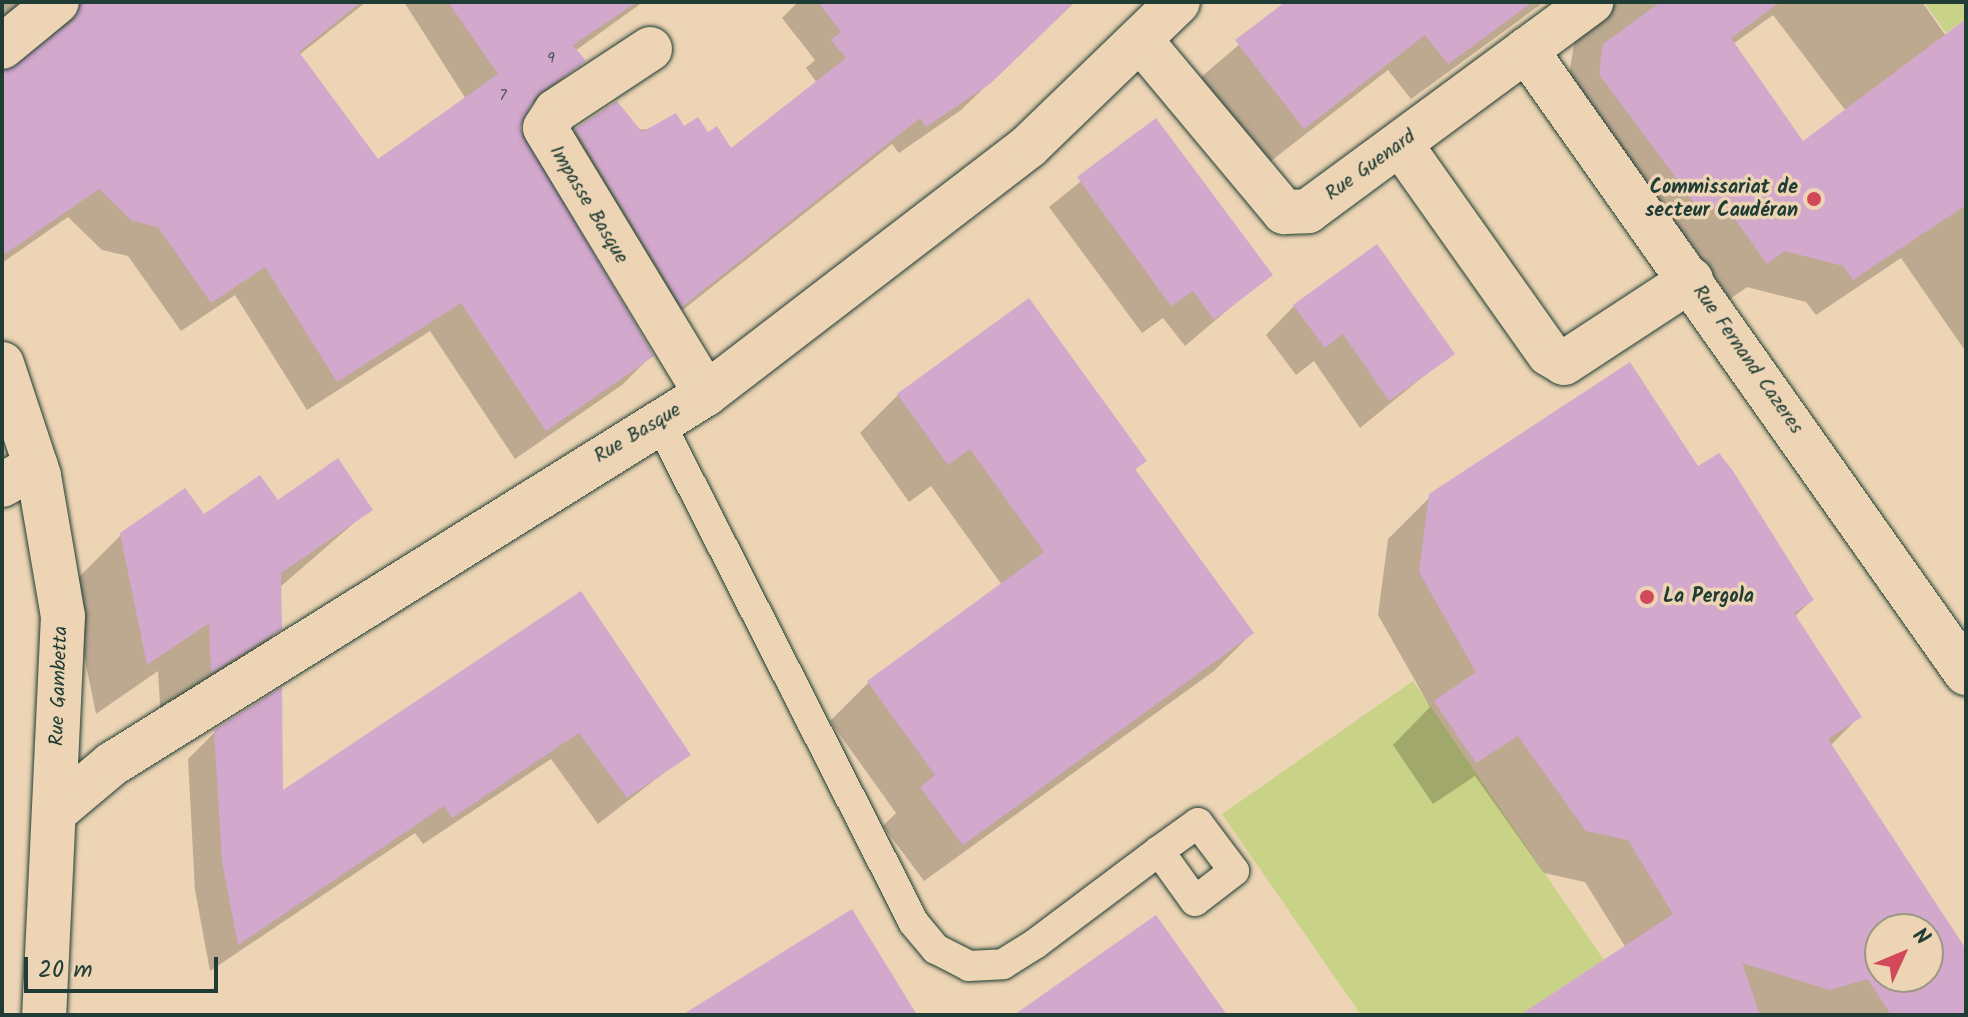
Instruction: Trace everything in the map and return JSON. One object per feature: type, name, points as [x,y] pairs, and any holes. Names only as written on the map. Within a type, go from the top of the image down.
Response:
[{"type":"street","points":[[2,47],[57,2]]},
{"type":"street","name":"Rue Basque","points":[[56,811],[112,764],[706,394],[1029,146],[1142,42],[1178,2]]},
{"type":"street","name":"Rue Guenard","points":[[1142,42],[1284,212],[1308,211],[1591,2]]},
{"type":"street","name":"Impasse Basque","points":[[650,49],[556,111],[545,128],[706,394]]},
{"type":"street","name":"Rue Fernand Cazeres","points":[[1526,50],[1966,673]]},
{"type":"street","points":[[1401,145],[1549,354],[1564,363],[1691,280]]},
{"type":"street","name":"Rue Gambetta","points":[[2,364],[19,476],[63,616],[44,1015]]},
{"type":"lane","points":[[659,421],[914,923],[936,949],[969,966],[1003,964],[1159,851]]},
{"type":"green space","points":[[1924,2],[1966,2],[1966,19],[1946,33]]},
{"type":"green space","points":[[1413,681],[1604,960],[1550,995],[1564,1015],[1361,1015],[1222,814]]},
{"type":"building","points":[[81,2],[361,2],[299,52],[378,159],[498,74],[448,2],[637,2],[573,45],[586,61],[535,97],[520,128],[654,356],[546,431],[461,303],[337,382],[265,267],[211,303],[158,227],[132,221],[99,189],[2,256],[2,71],[73,21]]},
{"type":"building","points":[[818,2],[1075,2],[991,83],[926,127],[920,118],[682,307],[575,129],[617,101],[642,132],[676,113],[684,126],[698,117],[708,132],[717,126],[731,148],[846,58],[831,40],[841,32]]},
{"type":"building","points":[[1285,2],[1533,2],[1448,64],[1425,35],[1304,129],[1235,40]]},
{"type":"building","points":[[1661,2],[1780,2],[1731,38],[1803,141],[1966,19],[1966,205],[1853,280],[1843,266],[1785,251],[1767,264],[1723,202],[1704,216],[1599,74],[1603,44]]},
{"type":"building","points":[[1156,118],[1273,275],[1214,320],[1193,291],[1171,306],[1077,177]]},
{"type":"building","points":[[1377,244],[1455,354],[1389,401],[1343,334],[1325,348],[1293,305]]},
{"type":"building","points":[[1029,298],[1147,461],[1135,469],[1254,633],[963,845],[920,787],[935,775],[867,681],[1044,552],[970,449],[948,465],[897,394]]},
{"type":"building","points":[[1630,362],[1698,466],[1719,453],[1733,471],[1814,600],[1794,613],[1862,717],[1828,739],[1942,913],[1864,913],[1864,980],[1830,990],[1742,963],[1760,1015],[1520,1015],[1673,914],[1628,840],[1586,831],[1518,736],[1476,763],[1434,701],[1476,672],[1419,572],[1429,494]]},
{"type":"building","points":[[338,458],[373,510],[281,573],[282,629],[211,673],[209,623],[147,665],[120,533],[185,488],[204,514],[260,475],[278,500]]},
{"type":"building","points":[[581,591],[691,755],[627,798],[579,733],[452,818],[444,806],[238,945],[222,861],[214,730],[282,687],[283,790]]},
{"type":"building","points":[[852,909],[917,1015],[682,1015]]},
{"type":"building","points":[[1156,915],[1227,1015],[1014,1015]]},
{"type":"building","points":[[1944,916],[1966,949],[1966,1015],[1891,1015],[1877,993],[1944,993]]},
{"type":"place","name":"Commissariat de secteur Caudéran","points":[[1814,199]]},
{"type":"place","name":"La Pergola","points":[[1647,597]]}]
